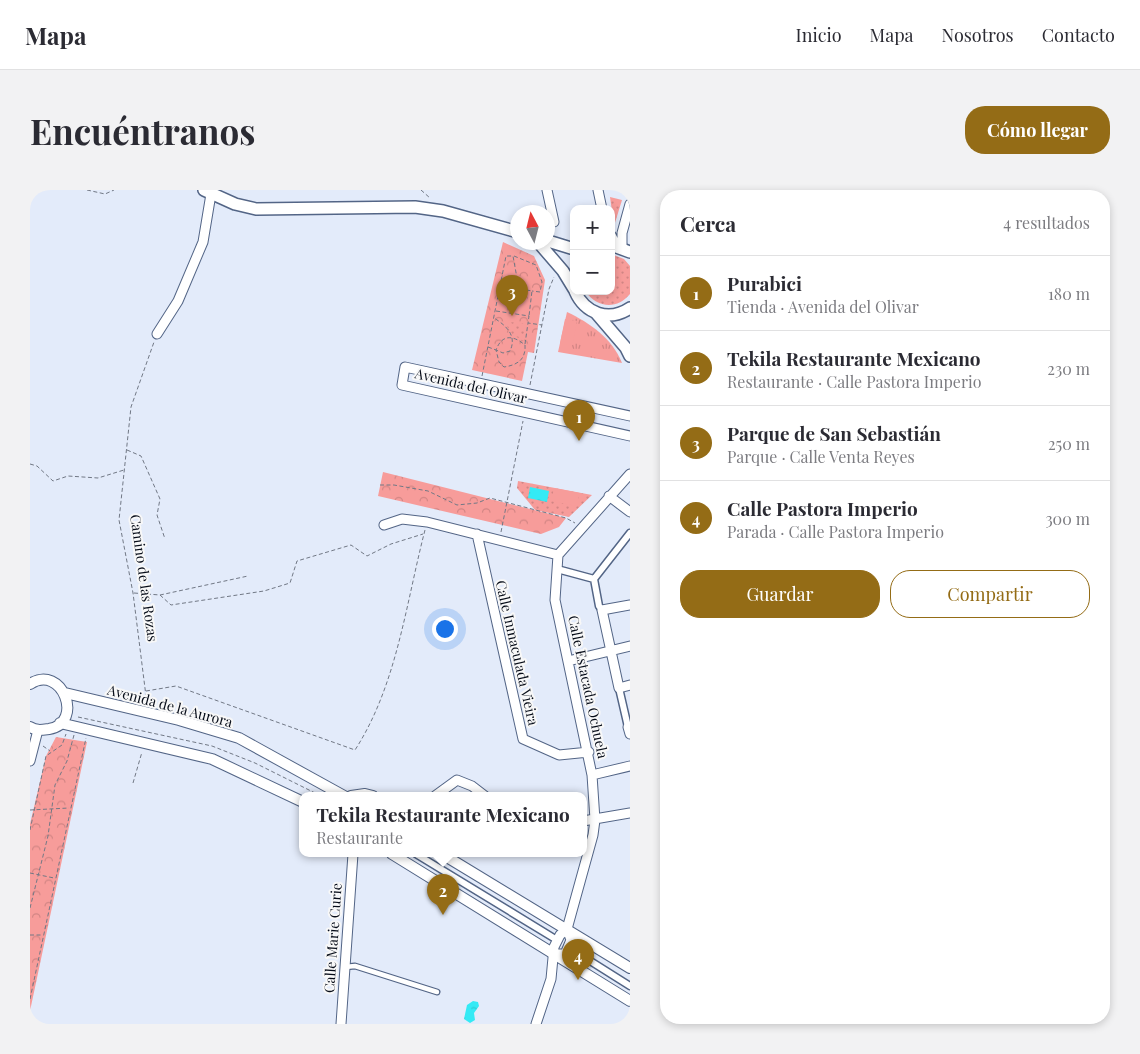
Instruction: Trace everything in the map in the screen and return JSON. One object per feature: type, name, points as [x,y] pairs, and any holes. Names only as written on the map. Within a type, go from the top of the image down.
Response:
[{"type":"main road","points":[[208,192],[235,204],[256,209],[415,207],[443,210],[510,230]]},
{"type":"main road","points":[[555,243],[570,248]]},
{"type":"main road","points":[[545,250],[563,271],[570,283]]},
{"type":"main road","points":[[577,295],[586,308],[596,313],[615,315],[630,308]]},
{"type":"main road","points":[[596,313],[626,348],[630,356]]},
{"type":"street","points":[[547,190],[550,205]]},
{"type":"street","points":[[598,190],[601,205]]},
{"type":"street","points":[[157,334],[178,301],[203,242],[208,192]]},
{"type":"street","points":[[618,245],[630,204]]},
{"type":"street","name":"Avenida del Olivar","points":[[630,416],[405,367],[402,385],[630,436]]},
{"type":"street","points":[[384,525],[402,519],[427,522],[558,555],[630,474]]},
{"type":"street","points":[[609,496],[630,512]]},
{"type":"street","points":[[629,729],[594,579],[630,533]]},
{"type":"street","name":"Calle Inmaculada Vieira","points":[[477,534],[523,740],[559,755],[588,752]]},
{"type":"street","name":"Calle Estacada Ochuela","points":[[558,555],[555,600],[588,752],[592,775],[595,820],[593,836],[567,929]]},
{"type":"street","points":[[557,568],[594,579]]},
{"type":"street","points":[[602,610],[630,605]]},
{"type":"street","points":[[568,661],[630,646]]},
{"type":"street","name":"Avenida de la Aurora","points":[[30,684],[34,681],[51,681],[65,693],[239,738],[337,792]]},
{"type":"street","points":[[619,688],[630,685]]},
{"type":"street","points":[[30,761],[34,729],[54,728],[60,723],[67,713],[68,704],[65,693]]},
{"type":"street","points":[[60,723],[145,741],[212,758],[299,800]]},
{"type":"street","points":[[592,775],[630,766]]},
{"type":"street","points":[[440,792],[457,780],[472,786],[480,792]]},
{"type":"street","points":[[587,821],[630,813]]},
{"type":"street","name":"Calle Marie Curie","points":[[341,1024],[353,857]]},
{"type":"street","points":[[397,857],[630,1001]]},
{"type":"street","points":[[421,857],[557,940]]},
{"type":"street","points":[[447,857],[629,967]]},
{"type":"street","points":[[536,1024],[552,979],[554,947],[557,940],[567,929]]},
{"type":"street","points":[[555,954],[565,954],[571,940],[567,929]]},
{"type":"street","points":[[568,947],[630,986]]},
{"type":"lane","points":[[344,967],[355,966],[437,992]]},
{"type":"path","points":[[87,190],[105,194],[114,190]]},
{"type":"path","points":[[479,383],[506,256],[513,256],[536,266],[542,282],[540,292],[500,285]]},
{"type":"path","points":[[513,256],[516,278],[514,288]]},
{"type":"path","points":[[512,336],[505,338],[499,343],[496,350],[499,362],[504,367],[515,366],[523,359],[526,352],[525,345],[532,291]]},
{"type":"path","points":[[495,311],[528,316]]},
{"type":"path","points":[[494,318],[502,323],[512,336],[525,345]]},
{"type":"path","points":[[528,323],[542,325]]},
{"type":"path","name":"Camino de las Rozas","points":[[148,713],[133,593],[119,520],[131,407],[157,334]]},
{"type":"path","points":[[488,347],[503,353],[510,351],[513,344],[512,336]]},
{"type":"path","points":[[126,450],[141,456],[160,499],[157,515],[165,539]]},
{"type":"path","points":[[30,464],[37,466],[53,481],[68,476],[98,478],[124,470]]},
{"type":"path","points":[[380,485],[428,491],[457,505],[477,503],[490,498],[566,518],[582,527]]},
{"type":"path","points":[[146,691],[176,686],[355,750],[366,732],[394,662],[427,522]]},
{"type":"path","points":[[160,595],[171,605],[264,592],[290,583],[297,561],[324,551],[351,545],[367,556],[391,544],[424,534]]},
{"type":"path","points":[[133,593],[160,595],[248,576]]},
{"type":"path","points":[[30,908],[48,836],[55,785],[67,761],[77,727]]},
{"type":"path","points":[[30,999],[54,878],[88,730]]},
{"type":"path","points":[[30,830],[46,756],[62,745],[67,733]]},
{"type":"path","points":[[133,783],[145,741]]},
{"type":"path","points":[[30,810],[70,808]]},
{"type":"path","points":[[30,874],[54,878]]},
{"type":"path","points":[[30,935],[43,934]]},
{"type":"green space","points":[[610,197],[622,200],[615,223],[615,205],[611,205]]},
{"type":"green space","points":[[503,242],[510,245],[510,250],[521,250],[534,256],[545,280],[534,353],[528,352],[522,381],[472,370]]},
{"type":"green space","points":[[615,256],[624,259],[630,266],[630,294],[619,303],[613,305],[601,304],[588,295],[615,295]]},
{"type":"green space","points":[[567,312],[599,332],[618,354],[622,363],[558,352]]},
{"type":"green space","points":[[565,319],[577,321],[572,346],[560,343]]},
{"type":"green space","points":[[503,321],[526,324],[524,341],[513,335]]},
{"type":"green space","points":[[383,472],[566,518],[559,527],[541,534],[378,496]]},
{"type":"green space","points":[[518,481],[592,495],[569,517],[535,510],[517,488]]},
{"type":"green space","points":[[554,488],[580,493],[576,506],[551,501]]},
{"type":"green space","points":[[56,737],[87,742],[30,1011],[30,824],[46,756]]},
{"type":"water","points":[[530,487],[549,491],[547,502],[528,498]]},
{"type":"water","points":[[473,1001],[478,1002],[479,1006],[474,1013],[475,1020],[470,1023],[464,1019],[467,1005]]},
{"type":"place","name":"Parque de San Sebastián","points":[[512,316]]},
{"type":"place","name":"Purabici","points":[[579,441]]},
{"type":"place","name":"Tekila Restaurante Mexicano","points":[[443,915]]},
{"type":"place","name":"Calle Pastora Imperio","points":[[578,980]]}]
